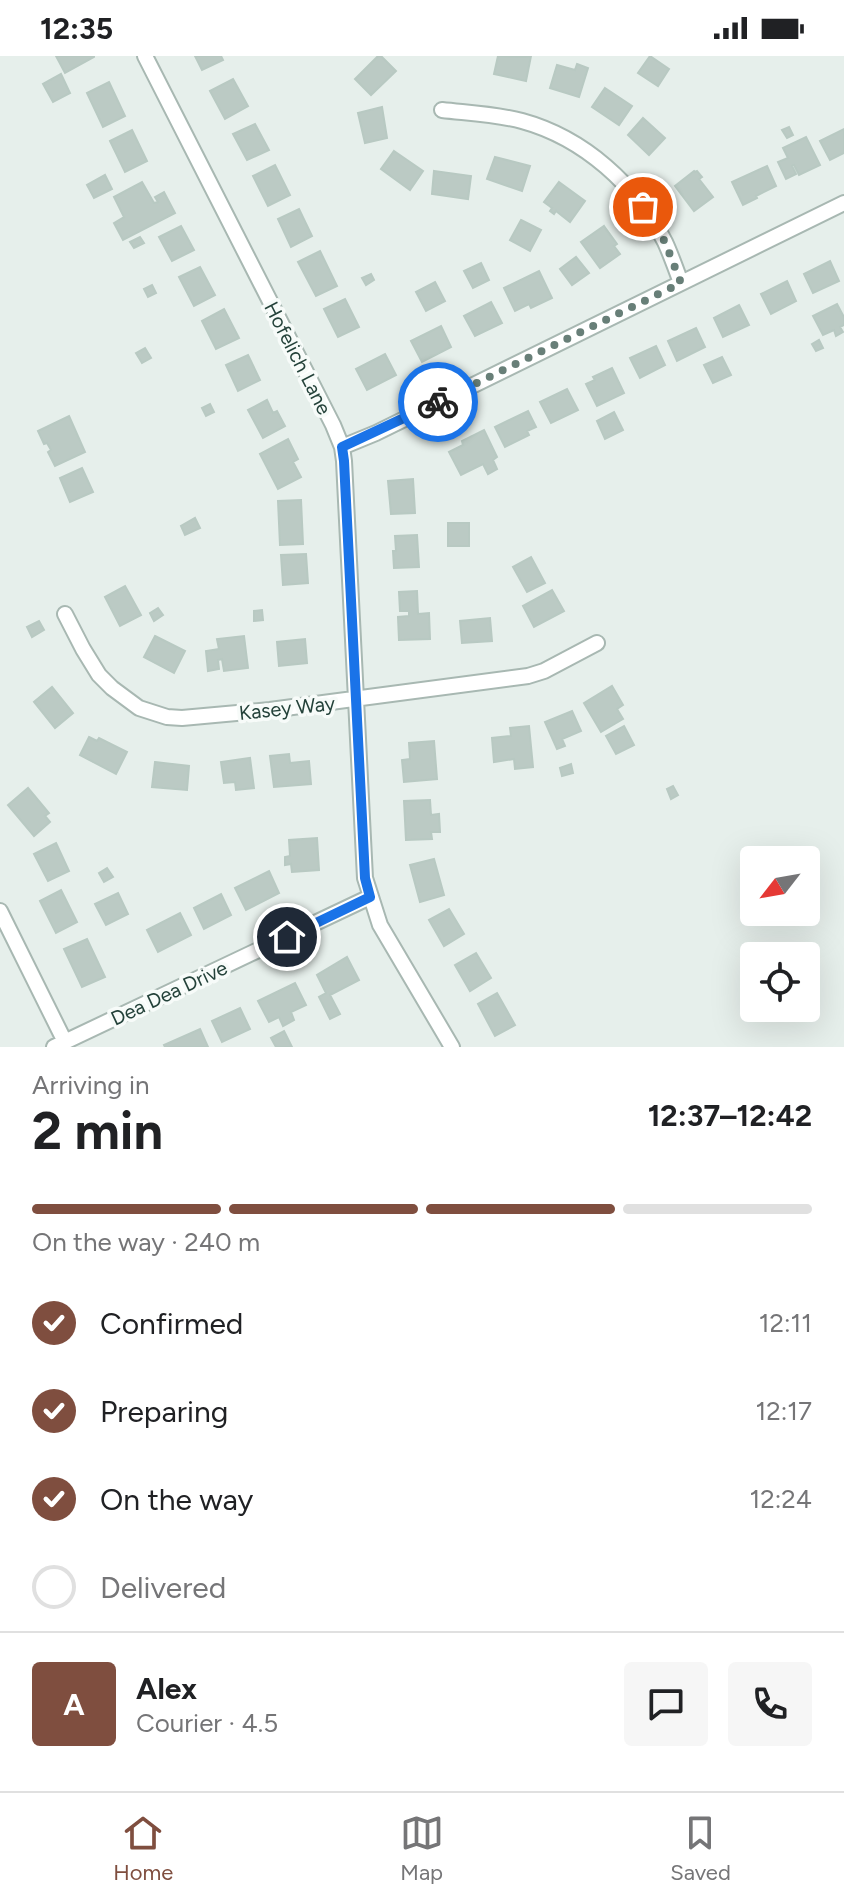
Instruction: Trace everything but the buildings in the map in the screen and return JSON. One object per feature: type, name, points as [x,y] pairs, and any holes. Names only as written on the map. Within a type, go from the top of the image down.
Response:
[{"type":"street","name":"Hofelich Lane","points":[[145,56],[342,447],[365,878],[380,925],[452,1047]]},
{"type":"street","points":[[442,110],[521,121],[580,146],[612,172],[643,207],[665,242],[681,283]]},
{"type":"street","points":[[342,447],[844,203]]},
{"type":"street","name":"Kasey Way","points":[[65,614],[99,675],[126,700],[153,714],[182,718],[356,700],[528,676],[597,643]]},
{"type":"street","name":"Dea Dea Drive","points":[[60,1044],[370,897]]},
{"type":"street","points":[[0,911],[60,1044]]},
{"type":"way so far","points":[[438,402],[681,283],[665,242],[643,207]]},
{"type":"route","points":[[287,937],[370,897],[365,878],[342,447],[438,402]]}]
